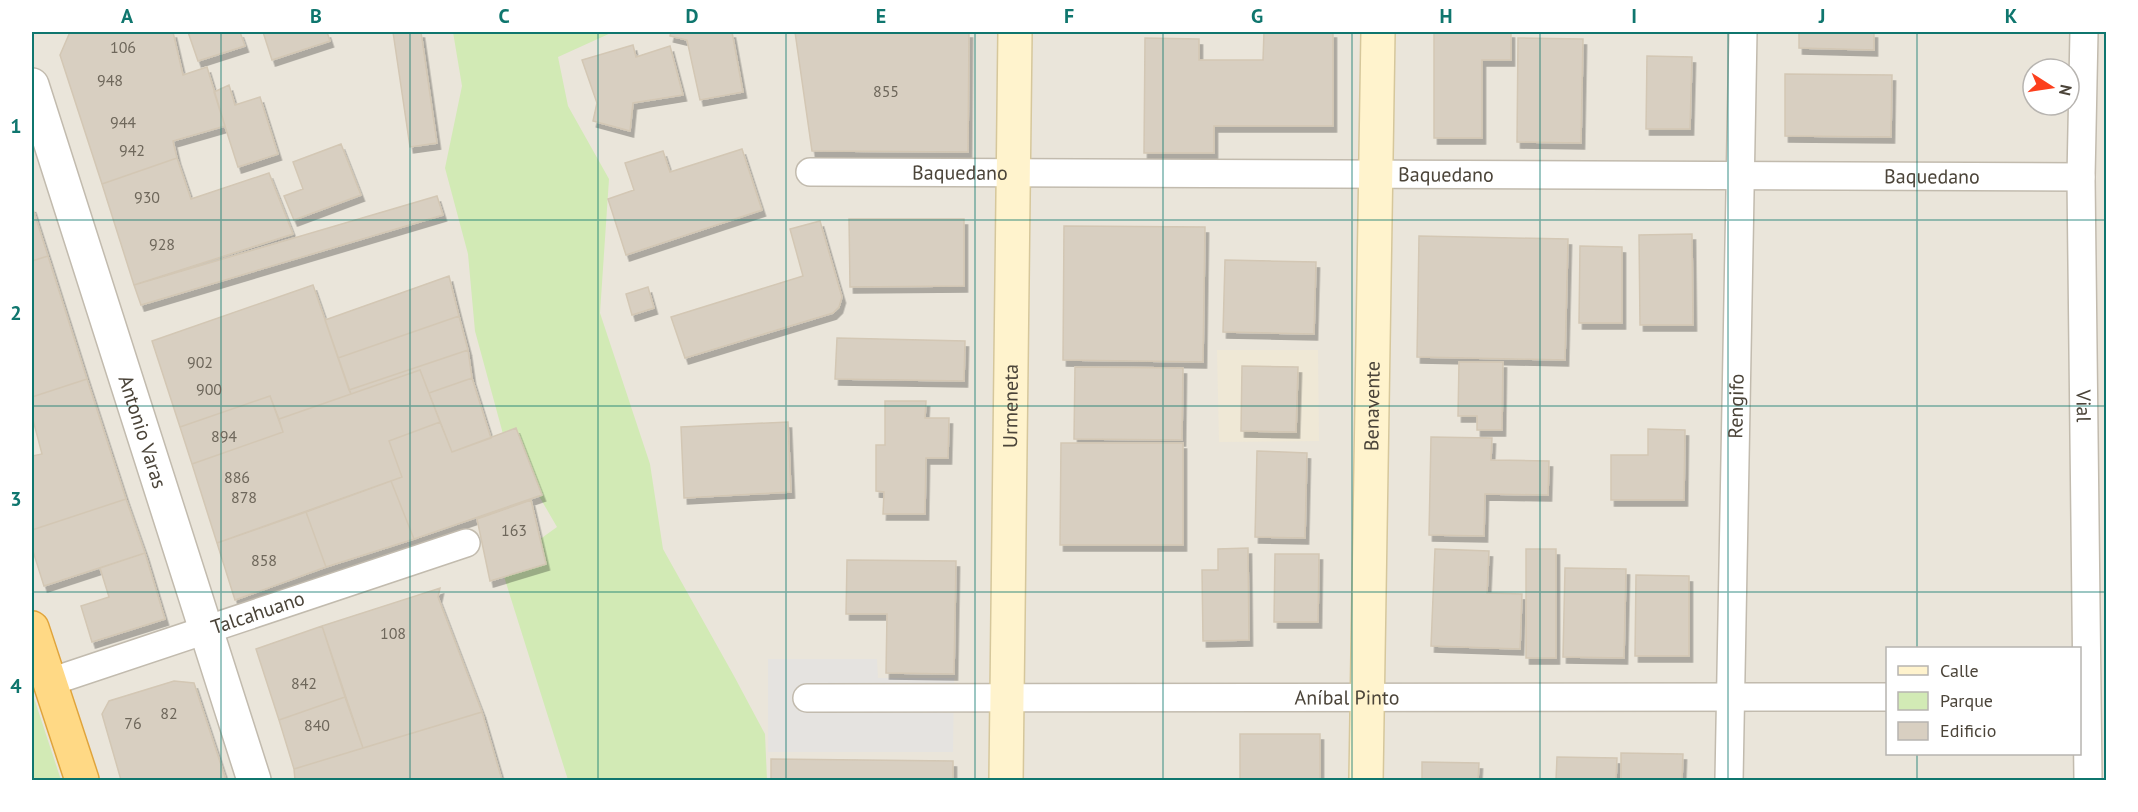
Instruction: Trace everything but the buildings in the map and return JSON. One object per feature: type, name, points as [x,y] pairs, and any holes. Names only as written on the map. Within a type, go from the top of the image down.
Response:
[{"type":"highway","points":[[32,628],[82,780]]},
{"type":"main road","name":"Urmeneta","points":[[1006,780],[1016,32]]},
{"type":"main road","name":"Benavente","points":[[1366,780],[1378,32]]},
{"type":"street","name":"Rengifo","points":[[1729,780],[1743,32]]},
{"type":"street","name":"Vial","points":[[2084,32],[2081,177],[2091,698],[2088,780]]},
{"type":"street","name":"Antonio Varas","points":[[32,85],[254,780]]},
{"type":"street","name":"Baquedano","points":[[810,172],[2081,177]]},
{"type":"street","name":"Talcahuano","points":[[50,682],[466,543]]},
{"type":"street","name":"Aníbal Pinto","points":[[807,698],[1886,698]]},
{"type":"shaded area","points":[[32,32],[2106,32],[2106,780],[32,780]]},
{"type":"shaded area","points":[[1217,350],[1318,350],[1319,441],[1219,442]]},
{"type":"shaded area","points":[[768,659],[877,659],[878,678],[954,678],[953,752],[768,752]]},
{"type":"green space","points":[[453,32],[613,32],[558,57],[568,106],[609,179],[600,313],[650,464],[663,549],[765,734],[767,780],[568,780],[501,567],[557,527],[503,434],[475,331],[468,254],[445,168],[462,86]]},
{"type":"green space","points":[[32,692],[61,780],[35,780],[32,770]]}]
